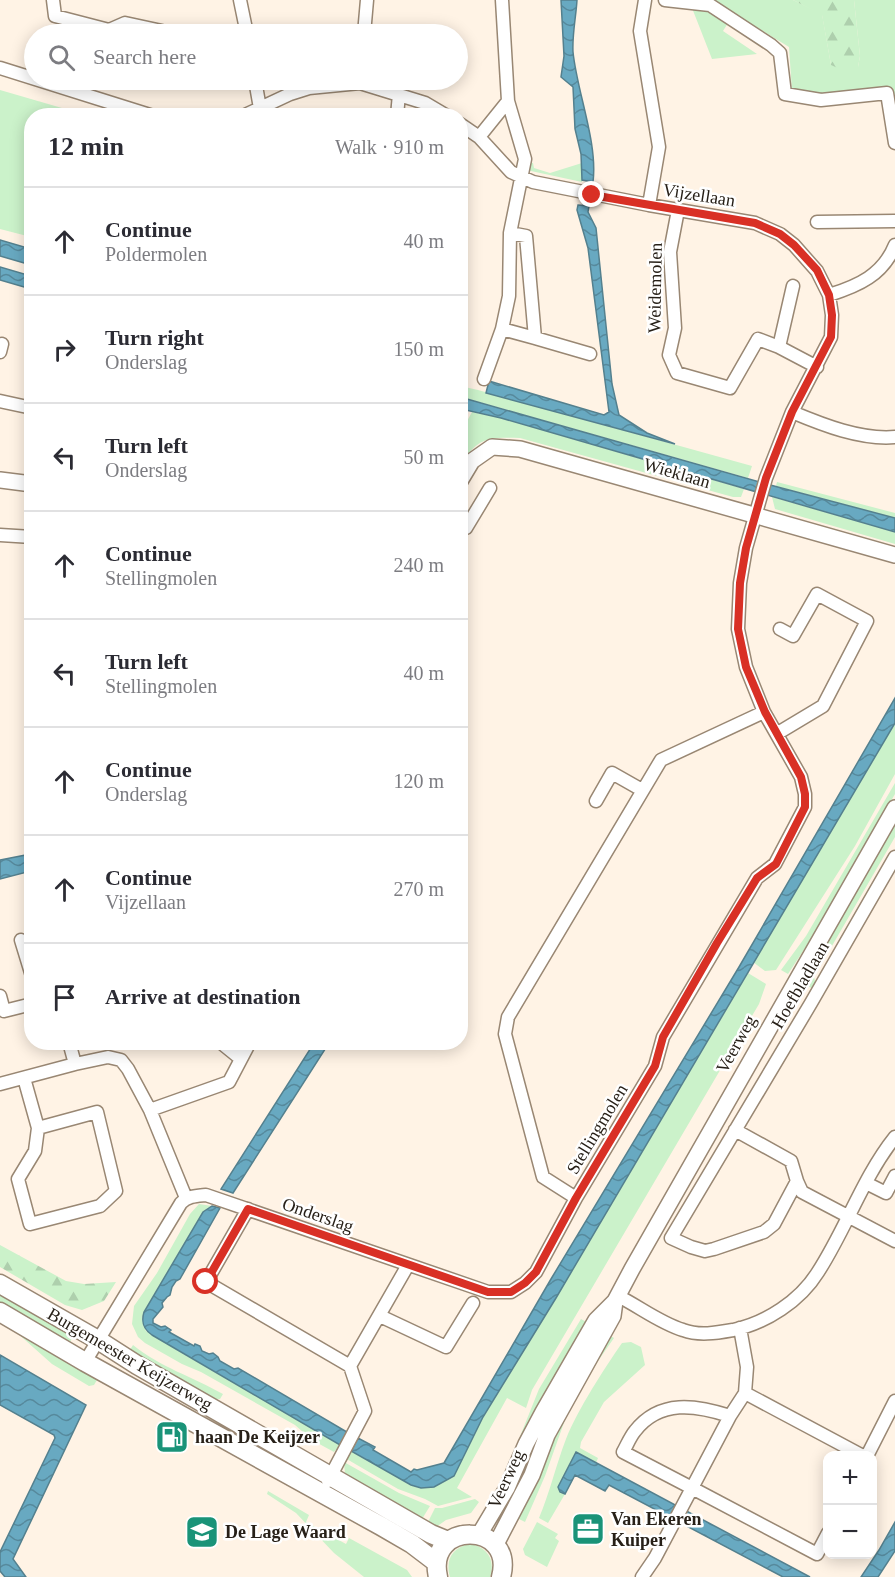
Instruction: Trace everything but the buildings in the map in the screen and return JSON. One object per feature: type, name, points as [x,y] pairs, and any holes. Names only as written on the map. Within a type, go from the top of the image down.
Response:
[{"type":"main road","name":"Burgemeester Keijzerweg","points":[[0,1284],[431,1534],[448,1541]]},
{"type":"main road","name":"Burgemeester Keijzerweg","points":[[0,1312],[85,1362],[412,1544],[437,1570]]},
{"type":"main road","points":[[437,1570],[440,1551],[448,1541],[463,1534],[478,1535],[488,1539],[495,1546],[501,1559],[503,1576]]},
{"type":"street","points":[[53,0],[55,16],[86,24]]},
{"type":"street","points":[[240,0],[245,24]]},
{"type":"street","points":[[365,24],[367,0]]},
{"type":"street","points":[[484,380],[502,329],[509,296],[510,233],[525,159],[508,101],[502,0]]},
{"type":"street","points":[[645,0],[640,31],[659,147],[649,205]]},
{"type":"street","points":[[665,0],[710,5],[771,45],[780,53],[785,94],[821,100],[887,93],[895,143]]},
{"type":"street","points":[[0,68],[24,76]]},
{"type":"street","points":[[70,90],[128,108]]},
{"type":"street","points":[[257,90],[260,108]]},
{"type":"street","points":[[267,108],[305,90]]},
{"type":"street","points":[[387,90],[434,108]]},
{"type":"street","points":[[398,108],[399,94]]},
{"type":"street","points":[[479,137],[508,101]]},
{"type":"street","name":"Vijzellaan","points":[[468,129],[479,137],[512,172],[522,178],[592,195],[755,223],[780,234],[794,245],[817,270],[829,295],[832,315],[831,337],[792,412],[766,478],[755,516]]},
{"type":"street","name":"Weidemolen","points":[[678,210],[670,252],[675,328],[669,355],[677,373],[730,388],[758,339],[780,347],[817,367]]},
{"type":"street","points":[[817,222],[895,222]]},
{"type":"street","points":[[510,233],[526,236],[536,338]]},
{"type":"street","points":[[829,295],[855,287],[872,277],[891,255],[895,245]]},
{"type":"street","points":[[780,347],[793,286]]},
{"type":"street","points":[[502,329],[590,354]]},
{"type":"street","points":[[0,400],[24,406]]},
{"type":"street","points":[[792,412],[816,422],[867,436],[895,437]]},
{"type":"street","name":"Wieklaan","points":[[468,468],[472,461],[492,447],[520,449],[895,555]]},
{"type":"street","points":[[0,480],[24,483]]},
{"type":"street","points":[[468,525],[490,488]]},
{"type":"street","points":[[755,516],[740,583],[738,629],[746,667],[765,712],[778,733],[824,706],[867,621],[818,594],[793,636],[780,629]]},
{"type":"street","points":[[0,535],[24,536]]},
{"type":"street","name":"Stellingmolen","points":[[765,712],[661,760],[508,1017],[506,1034],[543,1177],[576,1198],[655,1066],[663,1037],[717,943],[757,878],[776,864],[805,807],[801,777],[778,733]]},
{"type":"street","points":[[596,801],[612,773],[642,790]]},
{"type":"street","name":"Veerweg","points":[[495,1546],[532,1475],[547,1435],[613,1316],[617,1299],[632,1269],[789,990],[895,808]]},
{"type":"street","name":"Hoefbladlaan","points":[[797,1181],[774,1224],[764,1232],[714,1250],[705,1251],[671,1238],[895,857]]},
{"type":"street","points":[[21,940],[24,950]]},
{"type":"street","points":[[0,996],[4,1011],[24,1006]]},
{"type":"street","points":[[71,1050],[75,1064]]},
{"type":"street","points":[[230,1050],[242,1059]]},
{"type":"street","points":[[150,1110],[229,1082],[246,1050]]},
{"type":"street","points":[[0,1084],[108,1057],[121,1060],[150,1110],[186,1198],[175,1212],[85,1362]]},
{"type":"street","points":[[24,1078],[38,1128],[34,1151],[18,1179],[30,1224],[100,1206],[116,1191],[97,1112],[38,1128]]},
{"type":"street","points":[[735,1130],[791,1161],[802,1191],[895,1241]]},
{"type":"street","points":[[617,1299],[685,1331],[711,1334],[740,1328],[772,1316],[798,1296],[818,1274],[866,1183],[895,1137]]},
{"type":"street","points":[[866,1183],[885,1193],[895,1176]]},
{"type":"street","name":"Onderslag","points":[[186,1198],[206,1195],[488,1292],[511,1292],[536,1272],[576,1198]]},
{"type":"street","points":[[248,1209],[206,1282],[350,1366],[365,1411],[321,1494]]},
{"type":"street","points":[[350,1366],[408,1265]]},
{"type":"street","name":"Veerweg","points":[[478,1535],[507,1488],[526,1444],[596,1320],[617,1299]]},
{"type":"street","points":[[380,1316],[446,1347],[473,1303]]},
{"type":"street","points":[[642,1577],[655,1558],[730,1416],[745,1393],[747,1367],[740,1328]]},
{"type":"street","points":[[745,1393],[857,1451]]},
{"type":"street","points":[[867,1451],[895,1401]]},
{"type":"street","points":[[730,1416],[690,1406],[659,1411],[635,1431],[623,1452],[817,1554],[823,1543]]},
{"type":"green space","points":[[712,0],[793,0],[822,14],[831,65],[858,67],[860,56],[854,0],[895,0],[895,118],[891,89],[818,96],[792,91],[789,47]]},
{"type":"green space","points":[[793,0],[854,0],[860,56],[858,67],[842,70],[831,65],[822,15]]},
{"type":"green space","points":[[692,8],[705,9],[728,23],[723,31],[757,54],[712,59]]},
{"type":"green space","points":[[0,90],[62,108],[24,108],[24,235],[0,229]]},
{"type":"green space","points":[[529,162],[533,163],[534,168],[550,173],[582,163],[582,182],[531,171],[526,169]]},
{"type":"green space","points":[[468,388],[752,466],[748,478],[468,399]]},
{"type":"green space","points":[[472,412],[501,418],[744,489],[741,497],[733,497],[520,438],[485,441],[468,455],[468,419]]},
{"type":"green space","points":[[777,482],[895,513],[895,518],[776,486]]},
{"type":"green space","points":[[772,497],[895,532],[895,544],[775,509]]},
{"type":"green space","points":[[895,723],[895,774],[855,846],[776,970],[765,971],[753,962]]},
{"type":"green space","points":[[895,783],[895,794],[809,942],[788,974],[781,970],[806,936]]},
{"type":"green space","points":[[895,820],[895,837],[814,977],[816,985],[813,989],[803,983]]},
{"type":"green space","points":[[748,973],[766,984],[759,1004],[532,1390],[526,1408],[507,1398],[457,1488],[472,1497],[438,1506],[398,1489],[345,1458],[351,1451],[411,1485],[453,1476],[483,1417]]},
{"type":"green space","points":[[199,1204],[212,1206],[203,1212],[144,1312],[142,1318],[146,1331],[340,1445],[334,1452],[312,1440],[295,1425],[201,1372],[182,1364],[138,1337],[132,1324],[134,1306],[157,1273],[190,1214]]},
{"type":"green space","points":[[0,1245],[66,1281],[84,1284],[116,1282],[104,1301],[82,1310],[65,1305],[0,1267]]},
{"type":"green space","points":[[0,1288],[75,1332],[70,1342],[0,1307]]},
{"type":"green space","points":[[581,1319],[590,1324],[517,1454],[513,1454],[539,1389]]},
{"type":"green space","points":[[15,1331],[100,1375],[94,1385],[89,1386],[52,1364]]},
{"type":"green space","points":[[607,1334],[614,1338],[566,1417],[545,1476],[525,1522],[515,1517],[542,1457]]},
{"type":"green space","points":[[631,1342],[641,1347],[645,1365],[604,1402],[581,1442],[580,1448],[598,1458],[596,1463],[576,1452],[560,1492],[565,1494],[548,1523],[539,1518],[571,1427],[622,1343]]},
{"type":"green space","points":[[133,1345],[165,1366],[223,1394],[220,1399],[216,1399],[193,1391],[128,1353]]},
{"type":"green space","points":[[344,1462],[399,1493],[430,1506],[422,1519],[345,1475]]},
{"type":"green space","points":[[268,1491],[309,1515],[306,1522],[346,1544],[349,1538],[407,1570],[412,1577],[364,1577],[334,1553],[296,1513],[267,1494]]},
{"type":"green space","points":[[475,1499],[479,1502],[471,1513],[446,1520],[432,1530],[426,1526],[435,1508]]},
{"type":"green space","points":[[537,1522],[558,1534],[555,1538],[559,1541],[547,1567],[525,1555],[523,1549]]},
{"type":"green space","points":[[469,1544],[481,1548],[488,1555],[492,1565],[490,1577],[450,1577],[448,1565],[451,1556],[458,1548]]},
{"type":"water","points":[[561,0],[577,0],[573,52],[593,151],[593,182],[582,180],[581,154],[575,129],[573,87],[561,77],[564,56]]},
{"type":"water","points":[[578,205],[589,206],[588,212],[596,228],[612,384],[619,415],[647,433],[675,444],[486,393],[489,381],[604,415],[609,412],[588,248],[577,210]]},
{"type":"water","points":[[0,240],[24,247],[24,263],[0,256]]},
{"type":"water","points":[[0,267],[24,274],[24,287],[0,280]]},
{"type":"water","points":[[468,399],[895,518],[895,532],[501,418],[468,411]]},
{"type":"water","points":[[895,698],[895,723],[556,1298],[483,1417],[454,1476],[434,1487],[421,1488],[411,1485],[351,1451],[358,1438],[375,1447],[373,1450],[411,1472],[414,1469],[444,1463],[551,1279],[739,967]]},
{"type":"water","points":[[24,855],[24,873],[0,879],[0,860]]},
{"type":"water","points":[[310,1050],[325,1050],[233,1193],[221,1189]]},
{"type":"water","points":[[212,1206],[220,1208],[180,1279],[176,1281],[170,1295],[162,1303],[163,1307],[153,1319],[153,1323],[161,1327],[165,1326],[171,1330],[169,1332],[194,1346],[195,1344],[200,1346],[202,1351],[213,1353],[220,1361],[234,1369],[238,1368],[347,1432],[340,1445],[152,1335],[145,1328],[144,1312],[203,1212]]},
{"type":"water","points":[[0,1355],[86,1405],[13,1559],[26,1577],[5,1577],[0,1571],[0,1552],[55,1438],[54,1435],[0,1405]]},
{"type":"water","points":[[576,1452],[810,1577],[783,1577],[609,1485],[605,1491],[575,1475],[565,1494],[560,1492],[558,1487]]},
{"type":"water","points":[[895,1522],[895,1551],[878,1577],[861,1577],[873,1559],[877,1559],[879,1550]]},
{"type":"place","name":"haan De Keijzer","points":[[172,1437]]},
{"type":"place","name":"Van Ekeren Kuiper","points":[[588,1529]]},
{"type":"place","name":"De Lage Waard","points":[[202,1532]]},
{"type":"route","points":[[206,1282],[248,1209],[488,1292],[511,1292],[525,1283],[536,1272],[576,1198],[655,1066],[663,1037],[717,943],[757,878],[776,864],[805,807],[801,777],[765,712],[746,667],[738,629],[740,583],[746,548],[766,478],[792,412],[831,337],[832,315],[829,295],[817,270],[794,245],[780,234],[755,223],[592,195]]}]
